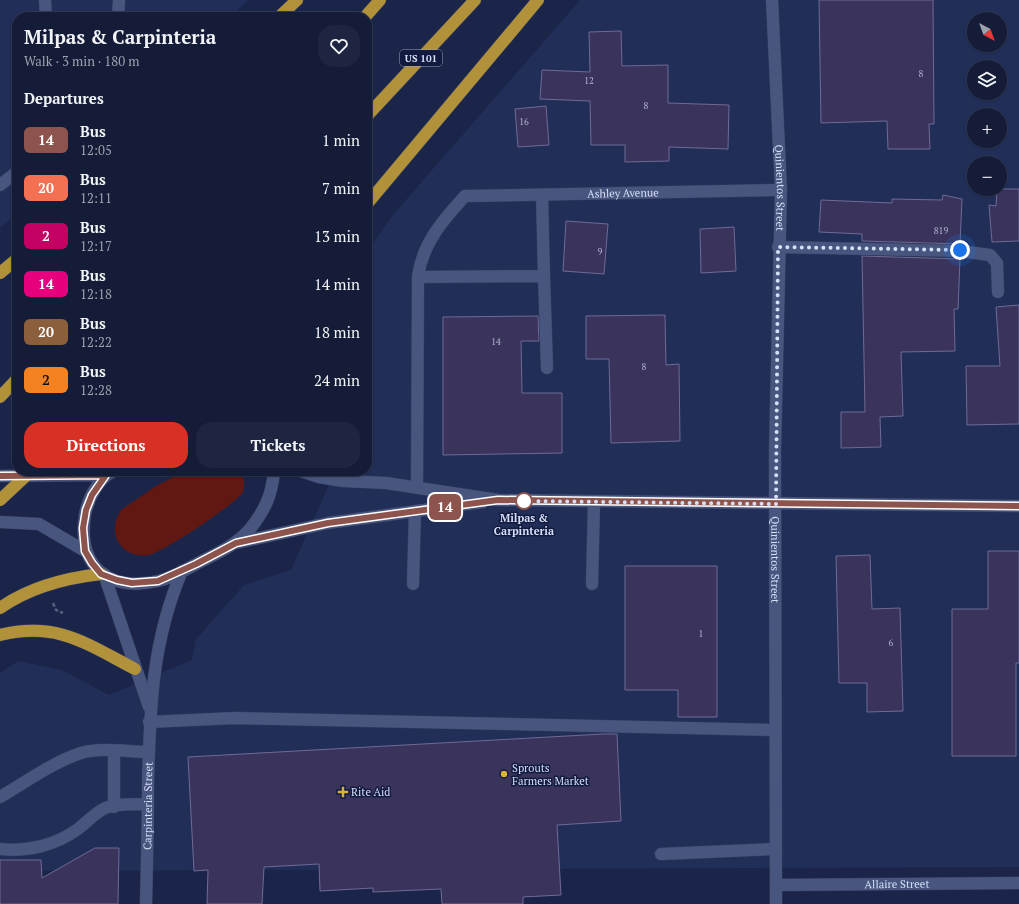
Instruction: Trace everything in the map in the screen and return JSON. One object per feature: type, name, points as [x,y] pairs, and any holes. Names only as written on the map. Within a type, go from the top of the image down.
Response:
[{"type":"highway","points":[[284,12],[297,0]]},
{"type":"highway","points":[[369,12],[380,0]]},
{"type":"highway","name":"US 101","points":[[372,111],[475,0]]},
{"type":"highway","points":[[372,198],[538,0]]},
{"type":"highway","points":[[0,273],[12,263]]},
{"type":"highway","points":[[0,397],[12,384]]},
{"type":"highway","points":[[0,500],[26,476]]},
{"type":"highway","points":[[0,608],[16,597],[46,585],[75,577],[103,574]]},
{"type":"highway","points":[[0,635],[17,631],[46,631],[67,635],[135,669]]},
{"type":"street","points":[[45,0],[46,12]]},
{"type":"street","points":[[119,12],[120,0]]},
{"type":"street","name":"Quinientos Street","points":[[772,0],[781,190],[778,247],[776,504],[776,904]]},
{"type":"street","points":[[0,185],[12,176]]},
{"type":"street","name":"Ashley Avenue","points":[[418,277],[420,260],[434,233],[465,196],[781,190]]},
{"type":"street","points":[[542,195],[547,368]]},
{"type":"street","points":[[778,247],[960,250],[990,255],[996,262],[998,292]]},
{"type":"street","points":[[417,488],[418,277],[544,276]]},
{"type":"street","points":[[0,476],[12,476]]},
{"type":"street","points":[[108,476],[92,495],[86,510],[83,528],[85,551],[92,563],[103,574],[117,580],[132,583],[158,581],[182,571],[236,543],[328,523],[498,500]]},
{"type":"street","points":[[236,543],[249,530],[263,511],[271,493],[273,476]]},
{"type":"street","points":[[316,476],[343,481],[386,483],[498,500],[594,503],[1019,506]]},
{"type":"street","points":[[592,584],[594,503]]},
{"type":"street","points":[[413,584],[415,512]]},
{"type":"street","points":[[0,522],[39,524],[85,551]]},
{"type":"street","name":"Carpinteria Street","points":[[146,904],[150,708],[156,663],[165,619],[171,597],[182,571]]},
{"type":"street","name":"Carpinteria Street","points":[[103,574],[135,669],[150,708]]},
{"type":"street","points":[[149,722],[235,718],[775,730]]},
{"type":"street","points":[[0,797],[64,761],[82,753],[114,751],[149,752]]},
{"type":"street","points":[[114,751],[114,807]]},
{"type":"street","points":[[0,849],[12,850],[38,847],[62,840],[99,812],[114,807],[148,804]]},
{"type":"street","points":[[661,854],[776,849]]},
{"type":"street","name":"Allaire Street","points":[[776,885],[1019,883]]},
{"type":"shaded area","points":[[0,0],[248,0],[235,12],[12,12],[12,218],[0,228]]},
{"type":"shaded area","points":[[580,0],[1019,0],[1019,867],[0,871],[0,673],[18,661],[62,670],[109,695],[192,660],[196,639],[244,585],[291,570],[333,476],[372,476],[372,245],[392,216]]},
{"type":"shaded area","points":[[175,476],[243,476],[244,482],[243,492],[238,498],[169,546],[149,555],[131,553],[124,549],[116,536],[115,527],[117,519],[121,510],[156,486]]},
{"type":"building","points":[[819,0],[933,0],[934,124],[929,124],[930,149],[888,149],[887,121],[821,123]]},
{"type":"building","points":[[621,31],[622,66],[668,65],[668,103],[729,105],[728,149],[669,147],[669,161],[625,162],[625,145],[591,145],[590,101],[540,99],[542,70],[590,72],[589,32]]},
{"type":"building","points":[[546,106],[549,145],[518,147],[515,109]]},
{"type":"building","points":[[1007,189],[1019,189],[1019,241],[992,242],[989,205],[996,206],[997,196],[1007,196]]},
{"type":"building","points":[[943,195],[962,199],[960,244],[862,241],[862,234],[819,232],[821,200],[892,203],[892,199],[942,200]]},
{"type":"building","points":[[566,221],[608,224],[604,274],[563,271]]},
{"type":"building","points":[[734,227],[736,271],[701,273],[700,229]]},
{"type":"building","points":[[862,256],[960,259],[958,309],[954,309],[955,351],[901,352],[903,416],[880,417],[881,447],[841,448],[841,412],[865,412]]},
{"type":"building","points":[[1019,305],[1019,424],[967,425],[966,366],[1000,366],[996,307]]},
{"type":"building","points":[[665,315],[666,365],[679,364],[680,441],[611,443],[609,359],[586,359],[586,316]]},
{"type":"building","points":[[538,316],[539,341],[521,341],[522,393],[562,393],[562,453],[443,455],[443,317]]},
{"type":"building","points":[[988,551],[1019,551],[1019,663],[1016,663],[1016,756],[952,756],[952,609],[988,609]]},
{"type":"building","points":[[870,555],[872,609],[900,608],[903,711],[867,712],[867,683],[839,683],[836,556]]},
{"type":"building","points":[[625,566],[717,566],[717,717],[678,717],[678,690],[625,690]]},
{"type":"building","points":[[617,734],[621,821],[557,825],[561,895],[523,897],[523,904],[442,904],[441,889],[373,892],[373,888],[320,891],[319,864],[264,867],[262,904],[207,904],[208,870],[194,871],[188,757]]},
{"type":"building","points":[[95,848],[119,848],[118,904],[0,904],[0,860],[41,860],[42,878]]},
{"type":"bus line","name":"14","points":[[0,476],[12,476]]},
{"type":"bus line","name":"14","points":[[105,476],[92,495],[86,510],[83,528],[85,551],[101,574],[117,580],[132,583],[158,581],[182,571],[236,543],[328,523],[498,500],[623,503],[1019,506]]},
{"type":"place","name":"Milpas & Carpinteria","points":[[524,501]]},
{"type":"place","name":"Sprouts Farmers Market","points":[[504,774]]},
{"type":"place","name":"Rite Aid","points":[[343,792]]},
{"type":"route","points":[[524,501],[776,504],[775,451],[778,247],[960,250]]}]
